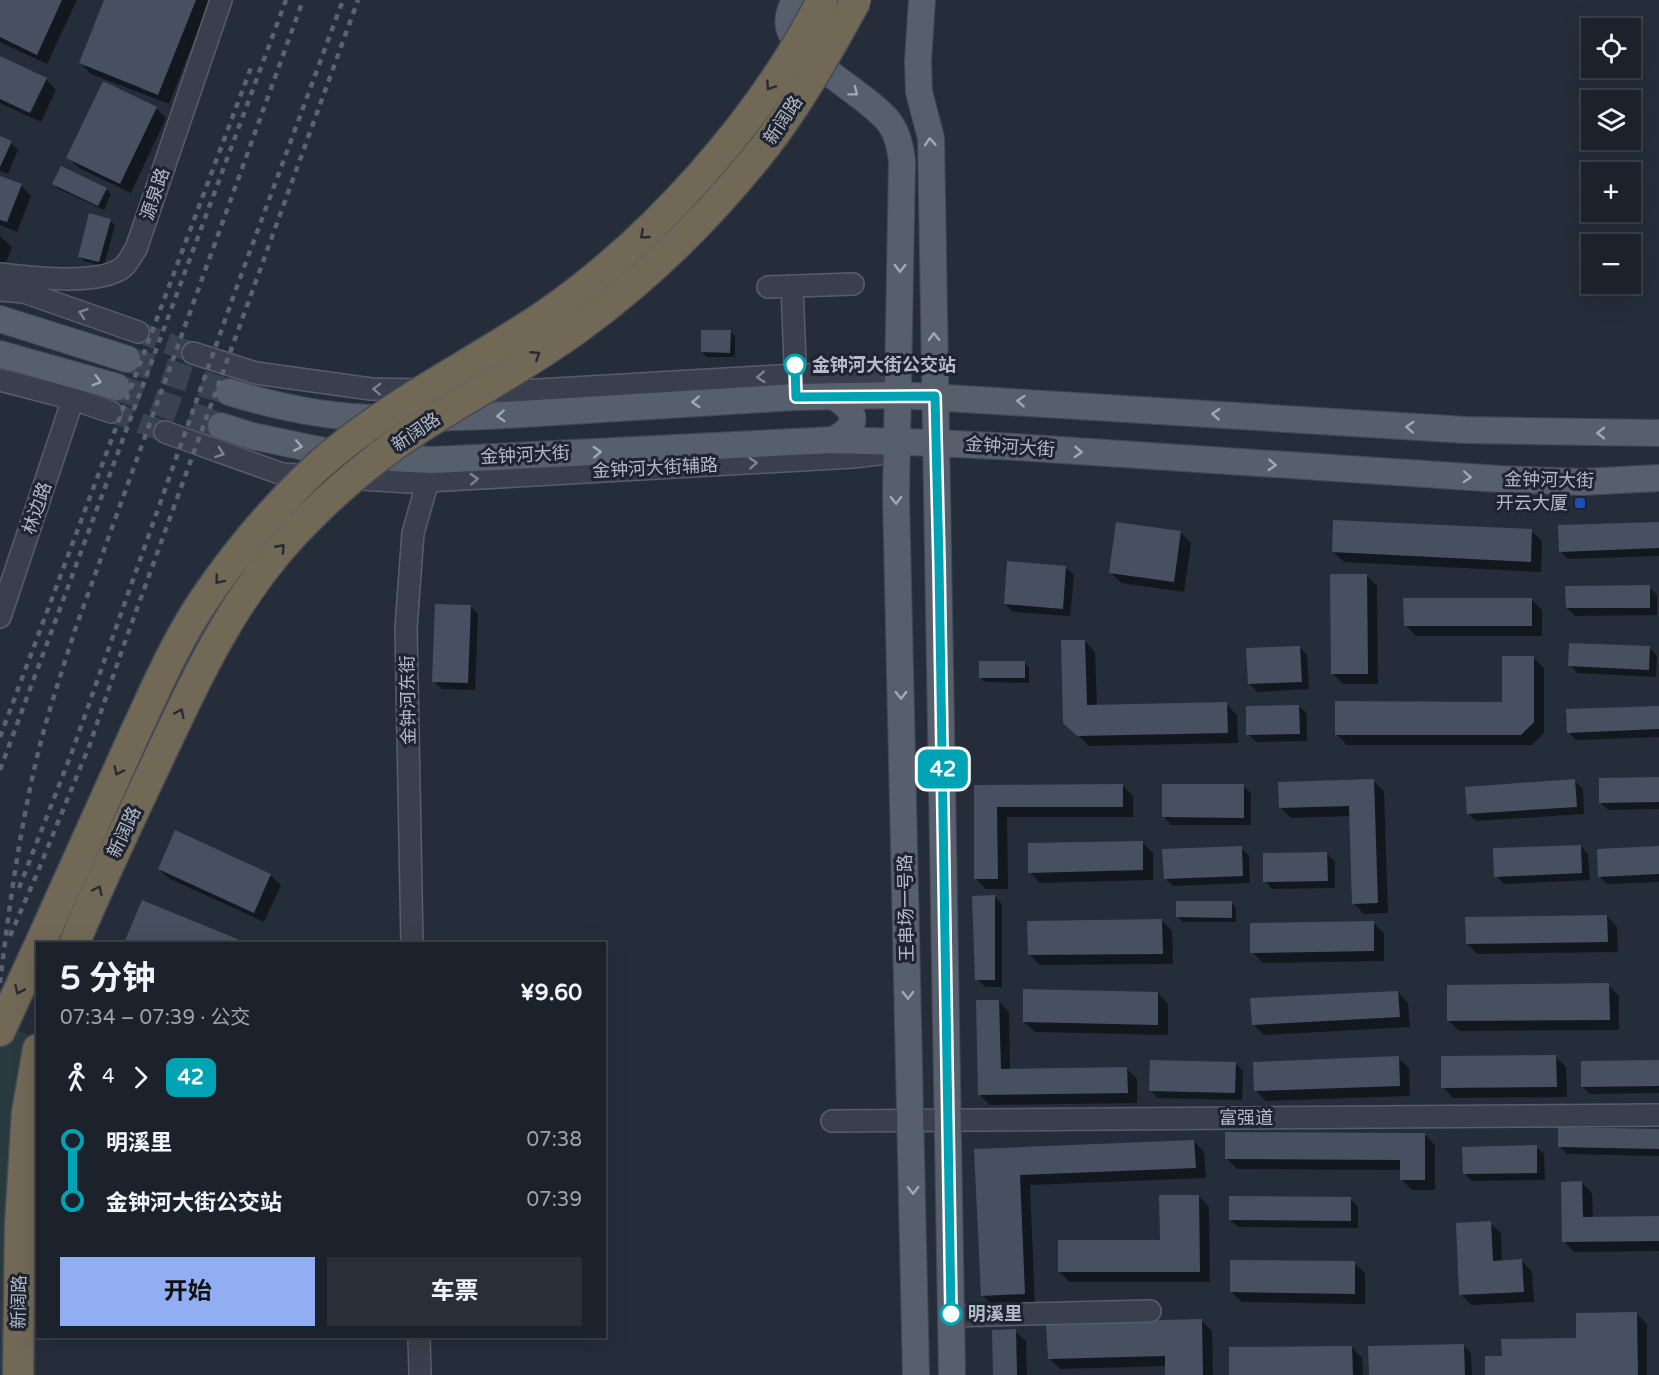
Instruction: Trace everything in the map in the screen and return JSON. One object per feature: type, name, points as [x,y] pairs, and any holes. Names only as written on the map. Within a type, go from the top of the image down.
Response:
[{"type":"highway","name":"新阔路","points":[[41,942],[169,661],[205,598],[253,536],[273,512],[318,467],[357,435],[542,317],[581,288],[651,229],[711,163],[759,103],[807,29],[822,0]]},
{"type":"highway","name":"新阔路","points":[[75,942],[201,668],[230,617],[261,570],[316,511],[415,430],[576,330],[634,285],[702,218],[764,149],[815,73],[856,0]]},
{"type":"highway","points":[[0,1031],[36,952]]},
{"type":"highway","name":"新阔路","points":[[18,1375],[20,1225],[27,1112],[36,1060]]},
{"type":"main road","name":"王串场一号路","points":[[795,0],[790,12],[789,26],[797,43],[839,81],[878,110],[890,123],[899,139],[902,161],[896,495],[916,1375]]},
{"type":"main road","points":[[922,0],[918,61],[919,92],[931,138],[952,1375]]},
{"type":"main road","points":[[0,319],[127,358]]},
{"type":"main road","points":[[0,354],[117,387]]},
{"type":"main road","points":[[229,392],[329,416],[364,419],[490,416],[796,386],[833,396],[935,396],[1454,429],[1659,433]]},
{"type":"main road","points":[[833,396],[847,406],[853,416],[852,425],[848,431],[834,440]]},
{"type":"main road","name":"金钟河大街","points":[[221,426],[275,442],[430,471],[834,440],[936,443],[1500,479],[1582,482],[1659,478]]},
{"type":"street","name":"源泉路","points":[[0,274],[60,279],[99,276],[123,268],[136,249],[221,0]]},
{"type":"street","points":[[768,287],[853,284]]},
{"type":"street","points":[[792,286],[796,386]]},
{"type":"street","points":[[0,290],[24,292],[138,332]]},
{"type":"street","points":[[193,353],[256,373],[370,389],[522,391],[796,386],[850,374],[878,381],[898,395]]},
{"type":"street","points":[[0,380],[73,399],[111,412]]},
{"type":"street","name":"林边路","points":[[0,617],[73,399]]},
{"type":"street","name":"金钟河大街辅路","points":[[165,432],[282,474],[853,458],[878,454],[897,441]]},
{"type":"street","name":"金钟河东街","points":[[412,942],[406,628],[413,533],[430,471]]},
{"type":"street","name":"富强道","points":[[832,1121],[1659,1115]]},
{"type":"street","points":[[20,1225],[36,1165]]},
{"type":"street","points":[[951,1316],[1150,1311]]},
{"type":"street","points":[[419,1338],[420,1375]]},
{"type":"shaded area","points":[[0,1024],[27,1034],[35,1233],[36,1375],[0,1375]]},
{"type":"building","points":[[0,0],[62,0],[37,55],[0,37]]},
{"type":"building","points":[[104,0],[196,0],[158,95],[79,63]]},
{"type":"building","points":[[0,56],[47,78],[30,113],[0,99]]},
{"type":"building","points":[[103,81],[157,107],[120,184],[66,158]]},
{"type":"building","points":[[0,136],[12,141],[0,167]]},
{"type":"building","points":[[61,166],[107,188],[98,206],[52,184]]},
{"type":"building","points":[[0,176],[22,184],[7,222],[0,220]]},
{"type":"building","points":[[89,213],[111,219],[99,262],[78,257]]},
{"type":"building","points":[[701,330],[731,330],[730,353],[701,352]]},
{"type":"building","points":[[1333,520],[1532,529],[1531,562],[1332,552]]},
{"type":"building","points":[[1116,522],[1181,531],[1174,582],[1109,573]]},
{"type":"building","points":[[1659,522],[1659,548],[1559,552],[1558,525]]},
{"type":"building","points":[[1007,561],[1066,566],[1063,609],[1004,604]]},
{"type":"building","points":[[1330,574],[1367,574],[1368,674],[1331,674]]},
{"type":"building","points":[[1650,585],[1650,608],[1566,608],[1565,586]]},
{"type":"building","points":[[1403,598],[1532,598],[1532,626],[1404,626]]},
{"type":"building","points":[[435,604],[471,605],[468,683],[432,682]]},
{"type":"building","points":[[1061,640],[1085,640],[1087,705],[1227,702],[1228,733],[1077,736],[1063,723]]},
{"type":"building","points":[[1569,643],[1650,646],[1649,670],[1568,666]]},
{"type":"building","points":[[1300,646],[1302,682],[1248,684],[1246,648]]},
{"type":"building","points":[[1502,656],[1534,656],[1534,722],[1521,735],[1335,735],[1335,701],[1502,702]]},
{"type":"building","points":[[979,661],[1025,661],[1025,678],[979,678]]},
{"type":"building","points":[[1299,705],[1300,734],[1246,735],[1246,706]]},
{"type":"building","points":[[1659,706],[1659,729],[1567,733],[1566,709]]},
{"type":"building","points":[[1659,777],[1659,802],[1599,803],[1599,778]]},
{"type":"building","points":[[1374,779],[1378,903],[1352,904],[1349,806],[1279,808],[1278,782]]},
{"type":"building","points":[[1575,779],[1577,807],[1467,814],[1465,787]]},
{"type":"building","points":[[1123,784],[1123,807],[997,807],[998,879],[974,879],[974,785]]},
{"type":"building","points":[[1162,784],[1244,784],[1244,818],[1162,817]]},
{"type":"building","points":[[175,830],[271,874],[254,913],[158,869]]},
{"type":"building","points":[[1143,841],[1143,870],[1028,873],[1028,843]]},
{"type":"building","points":[[1581,845],[1582,873],[1494,877],[1493,848]]},
{"type":"building","points":[[1242,846],[1243,876],[1164,879],[1162,849]]},
{"type":"building","points":[[1659,846],[1659,874],[1598,877],[1597,849]]},
{"type":"building","points":[[1327,852],[1328,881],[1263,882],[1263,853]]},
{"type":"building","points":[[995,895],[995,980],[975,980],[972,896]]},
{"type":"building","points":[[142,900],[242,941],[242,942],[124,942]]},
{"type":"building","points":[[1176,901],[1232,901],[1232,918],[1176,917]]},
{"type":"building","points":[[1607,915],[1608,942],[1466,944],[1465,917]]},
{"type":"building","points":[[1162,919],[1163,954],[1028,955],[1027,921]]},
{"type":"building","points":[[1374,921],[1374,951],[1250,953],[1250,923]]},
{"type":"building","points":[[1609,983],[1610,1020],[1447,1021],[1447,985]]},
{"type":"building","points":[[1023,989],[1158,992],[1158,1025],[1023,1022]]},
{"type":"building","points":[[1398,991],[1400,1017],[1252,1025],[1250,998]]},
{"type":"building","points":[[976,1000],[999,1000],[1001,1069],[1127,1067],[1128,1093],[978,1095]]},
{"type":"building","points":[[1556,1055],[1557,1087],[1441,1088],[1441,1056]]},
{"type":"building","points":[[1399,1056],[1400,1086],[1254,1091],[1253,1062]]},
{"type":"building","points":[[1150,1060],[1236,1062],[1235,1093],[1149,1091]]},
{"type":"building","points":[[1659,1060],[1659,1086],[1581,1087],[1581,1061]]},
{"type":"building","points":[[1558,1127],[1659,1129],[1659,1149],[1558,1147]]},
{"type":"building","points":[[1225,1132],[1425,1133],[1425,1180],[1400,1180],[1400,1160],[1225,1159]]},
{"type":"building","points":[[1194,1140],[1196,1168],[1020,1175],[1025,1294],[981,1296],[974,1149]]},
{"type":"building","points":[[1537,1145],[1537,1173],[1463,1174],[1462,1147]]},
{"type":"building","points":[[1582,1181],[1583,1217],[1659,1216],[1659,1241],[1562,1242],[1561,1182]]},
{"type":"building","points":[[1159,1195],[1199,1195],[1200,1272],[1058,1272],[1058,1240],[1160,1240]]},
{"type":"building","points":[[1229,1196],[1351,1197],[1351,1221],[1229,1220]]},
{"type":"building","points":[[1491,1221],[1493,1261],[1522,1259],[1524,1292],[1459,1295],[1456,1223]]},
{"type":"building","points":[[1230,1260],[1355,1261],[1355,1294],[1230,1292]]},
{"type":"building","points":[[1637,1312],[1638,1375],[1485,1375],[1485,1356],[1502,1356],[1501,1339],[1576,1338],[1576,1313]]},
{"type":"building","points":[[1202,1319],[1203,1375],[1165,1375],[1165,1356],[1048,1359],[1046,1323]]},
{"type":"building","points":[[1016,1329],[1017,1375],[993,1375],[992,1330]]},
{"type":"building","points":[[1464,1344],[1465,1375],[1369,1375],[1368,1346]]},
{"type":"building","points":[[1352,1346],[1353,1375],[1229,1375],[1229,1347]]},
{"type":"tunnel","points":[[138,332],[193,353]]},
{"type":"tunnel","points":[[127,359],[229,392]]},
{"type":"tunnel","points":[[117,387],[221,426]]},
{"type":"tunnel","points":[[111,412],[165,432]]},
{"type":"railway","points":[[0,770],[286,0]]},
{"type":"railway","points":[[0,983],[20,839],[38,753],[55,692],[75,630],[303,0]]},
{"type":"railway","points":[[19,888],[72,752],[236,289],[343,0]]},
{"type":"railway","points":[[10,936],[90,744],[358,0]]},
{"type":"railway","points":[[0,737],[252,65]]},
{"type":"bus line","name":"42","points":[[795,365],[796,397],[935,396],[951,1314]]},
{"type":"place","name":"金钟河大街公交站","points":[[795,365]]},
{"type":"place","name":"开云大厦","points":[[1580,503]]},
{"type":"place","name":"明溪里","points":[[951,1314]]}]
